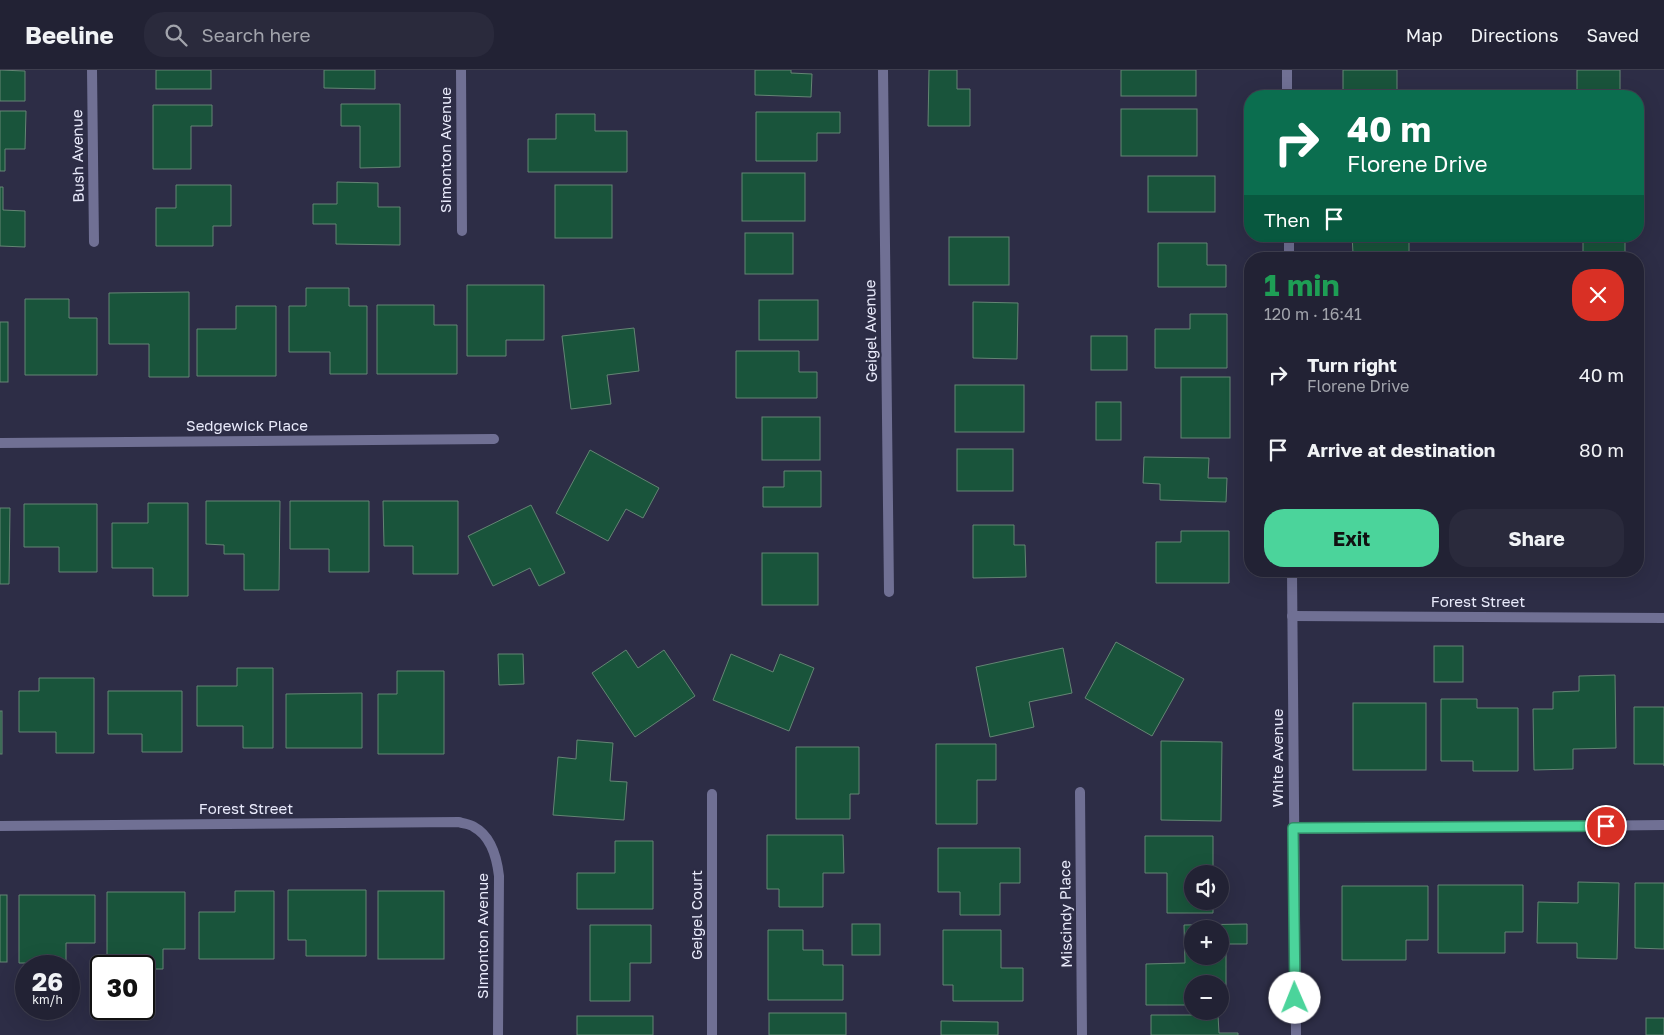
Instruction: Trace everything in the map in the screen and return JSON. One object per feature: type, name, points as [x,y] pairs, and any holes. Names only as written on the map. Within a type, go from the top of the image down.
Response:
[{"type":"street","name":"Bush Avenue","points":[[92,70],[94,242]]},
{"type":"street","name":"Simonton Avenue","points":[[461,70],[462,230]]},
{"type":"street","name":"Geigel Avenue","points":[[883,70],[889,592]]},
{"type":"street","points":[[1287,70],[1287,90]]},
{"type":"street","name":"Sedgewick Place","points":[[0,444],[494,439]]},
{"type":"street","name":"White Avenue","points":[[1292,577],[1296,1035]]},
{"type":"street","name":"Forest Street","points":[[1292,616],[1664,618]]},
{"type":"street","name":"Miscindy Place","points":[[1080,792],[1082,1035]]},
{"type":"street","name":"Geigel Court","points":[[712,794],[712,1035]]},
{"type":"street","name":"Forest Street","points":[[0,826],[459,822],[475,827],[487,839]]},
{"type":"street","points":[[1293,828],[1664,825]]},
{"type":"street","name":"Simonton Avenue","points":[[487,839],[497,859],[499,876],[498,1035]]},
{"type":"building","points":[[0,70],[25,71],[25,101],[0,101]]},
{"type":"building","points":[[156,70],[211,70],[211,89],[156,89]]},
{"type":"building","points":[[324,70],[375,70],[375,89],[324,88]]},
{"type":"building","points":[[755,70],[791,70],[791,73],[812,74],[811,97],[755,95]]},
{"type":"building","points":[[929,70],[957,70],[957,89],[970,89],[970,126],[928,126]]},
{"type":"building","points":[[1121,70],[1196,70],[1196,96],[1121,96]]},
{"type":"building","points":[[1343,70],[1397,70],[1397,90],[1343,90]]},
{"type":"building","points":[[1577,70],[1620,70],[1620,90],[1577,90]]},
{"type":"building","points":[[341,104],[400,104],[400,167],[360,168],[360,126],[341,126]]},
{"type":"building","points":[[153,105],[212,105],[212,126],[191,126],[191,169],[153,169]]},
{"type":"building","points":[[1121,109],[1197,109],[1197,156],[1121,156]]},
{"type":"building","points":[[0,111],[26,111],[25,149],[5,149],[5,171],[0,171]]},
{"type":"building","points":[[756,112],[840,112],[840,133],[817,133],[817,161],[756,161]]},
{"type":"building","points":[[556,114],[595,114],[595,131],[627,131],[627,172],[528,172],[528,139],[556,139]]},
{"type":"building","points":[[742,173],[805,173],[805,221],[742,221]]},
{"type":"building","points":[[1148,176],[1215,176],[1215,212],[1148,212]]},
{"type":"building","points":[[337,182],[378,183],[378,207],[400,207],[400,245],[336,244],[336,224],[313,224],[313,204],[337,204]]},
{"type":"building","points":[[176,185],[231,185],[231,226],[213,226],[213,246],[156,246],[156,208],[176,208]]},
{"type":"building","points":[[555,185],[612,185],[612,238],[555,238]]},
{"type":"building","points":[[0,187],[3,187],[3,210],[25,211],[25,247],[0,246]]},
{"type":"building","points":[[745,233],[793,233],[793,274],[745,274]]},
{"type":"building","points":[[949,237],[1009,237],[1009,285],[949,285]]},
{"type":"building","points":[[1352,242],[1409,242],[1409,252],[1353,252]]},
{"type":"building","points":[[1583,242],[1625,242],[1625,252],[1583,252]]},
{"type":"building","points":[[1158,243],[1207,243],[1207,265],[1226,265],[1226,287],[1158,287]]},
{"type":"building","points":[[467,285],[544,285],[544,340],[506,340],[506,356],[467,356]]},
{"type":"building","points":[[306,288],[349,288],[349,306],[367,306],[367,374],[330,374],[330,352],[289,352],[289,306],[306,306]]},
{"type":"building","points":[[189,292],[189,377],[149,377],[149,344],[109,344],[109,293]]},
{"type":"building","points":[[25,299],[69,299],[69,318],[97,318],[97,375],[25,375]]},
{"type":"building","points":[[759,300],[818,300],[818,340],[759,340]]},
{"type":"building","points":[[973,302],[1018,303],[1017,359],[973,358]]},
{"type":"building","points":[[377,305],[434,305],[434,325],[457,325],[457,374],[377,374]]},
{"type":"building","points":[[236,306],[276,306],[276,376],[197,376],[197,329],[236,329]]},
{"type":"building","points":[[1190,314],[1227,314],[1227,368],[1155,368],[1155,329],[1190,329]]},
{"type":"building","points":[[0,322],[8,322],[8,382],[0,382]]},
{"type":"building","points":[[634,328],[639,371],[607,375],[611,404],[571,409],[562,336]]},
{"type":"building","points":[[1091,336],[1127,336],[1127,370],[1091,370]]},
{"type":"building","points":[[736,351],[799,351],[799,372],[817,372],[817,398],[736,398]]},
{"type":"building","points":[[1181,377],[1230,377],[1230,438],[1181,438]]},
{"type":"building","points":[[955,385],[1024,385],[1024,432],[955,432]]},
{"type":"building","points":[[1096,402],[1121,402],[1121,440],[1096,440]]},
{"type":"building","points":[[762,417],[820,417],[820,460],[762,460]]},
{"type":"building","points":[[957,449],[1013,449],[1013,491],[957,491]]},
{"type":"building","points":[[590,450],[659,488],[643,518],[626,509],[608,541],[556,513]]},
{"type":"building","points":[[1144,457],[1209,458],[1208,478],[1227,478],[1226,502],[1160,500],[1160,484],[1143,483]]},
{"type":"building","points":[[784,471],[821,471],[821,507],[763,507],[763,487],[784,487]]},
{"type":"building","points":[[206,501],[280,501],[279,590],[244,590],[244,554],[224,554],[224,545],[206,544]]},
{"type":"building","points":[[290,501],[369,501],[369,572],[329,572],[329,549],[290,549]]},
{"type":"building","points":[[383,501],[458,501],[458,574],[413,574],[413,546],[384,546]]},
{"type":"building","points":[[148,503],[188,503],[188,596],[153,596],[153,568],[112,568],[112,523],[148,523]]},
{"type":"building","points":[[24,504],[97,504],[97,572],[59,572],[59,547],[24,547]]},
{"type":"building","points":[[531,505],[565,573],[539,586],[530,568],[493,586],[468,536]]},
{"type":"building","points":[[0,508],[10,508],[9,584],[0,584]]},
{"type":"building","points":[[973,525],[1014,525],[1014,545],[1025,545],[1026,577],[973,578]]},
{"type":"building","points":[[1181,531],[1229,531],[1229,583],[1156,583],[1156,542],[1181,542]]},
{"type":"building","points":[[762,553],[818,553],[818,605],[762,605]]},
{"type":"building","points":[[1116,642],[1184,679],[1152,736],[1085,698]]},
{"type":"building","points":[[1434,646],[1463,646],[1463,682],[1434,682]]},
{"type":"building","points":[[1063,648],[1072,693],[1029,702],[1034,727],[990,737],[976,667]]},
{"type":"building","points":[[626,650],[638,668],[664,650],[695,696],[635,737],[592,673]]},
{"type":"building","points":[[498,654],[523,654],[524,684],[499,685]]},
{"type":"building","points":[[731,654],[773,672],[780,654],[814,668],[789,731],[713,700]]},
{"type":"building","points":[[237,668],[273,668],[273,748],[243,748],[243,726],[197,726],[197,686],[237,686]]},
{"type":"building","points":[[397,671],[444,671],[444,754],[378,754],[378,694],[397,694]]},
{"type":"building","points":[[1615,675],[1616,748],[1573,749],[1573,769],[1534,770],[1533,709],[1553,709],[1553,692],[1579,691],[1579,676]]},
{"type":"building","points":[[39,678],[94,678],[94,753],[56,753],[56,732],[19,732],[19,691],[39,691]]},
{"type":"building","points":[[108,691],[182,691],[182,752],[142,752],[142,734],[108,734]]},
{"type":"building","points":[[362,693],[362,748],[286,748],[286,694]]},
{"type":"building","points":[[1441,699],[1477,699],[1477,708],[1518,708],[1518,771],[1473,771],[1473,761],[1441,761]]},
{"type":"building","points":[[1353,703],[1426,703],[1426,770],[1353,770]]},
{"type":"building","points":[[1634,707],[1664,707],[1664,764],[1634,764]]},
{"type":"building","points":[[0,711],[2,711],[2,754],[0,754]]},
{"type":"building","points":[[577,740],[613,743],[610,781],[627,782],[624,820],[553,815],[558,757],[576,759]]},
{"type":"building","points":[[1161,741],[1222,742],[1221,821],[1161,820]]},
{"type":"building","points":[[936,744],[996,744],[996,780],[977,780],[977,824],[936,824]]},
{"type":"building","points":[[796,747],[859,747],[859,794],[850,794],[850,819],[796,819]]},
{"type":"building","points":[[767,835],[843,835],[844,873],[823,873],[823,907],[779,907],[779,889],[767,889]]},
{"type":"building","points":[[1145,836],[1213,836],[1213,865],[1184,865],[1184,910],[1213,910],[1213,913],[1167,913],[1167,873],[1145,873]]},
{"type":"building","points":[[615,841],[653,841],[653,909],[577,909],[577,873],[615,873]]},
{"type":"building","points":[[938,848],[1020,848],[1020,883],[1000,883],[1000,915],[960,915],[960,892],[938,892]]},
{"type":"building","points":[[1578,882],[1619,883],[1617,959],[1577,958],[1577,943],[1537,943],[1538,902],[1578,903]]},
{"type":"building","points":[[1635,883],[1664,883],[1664,949],[1635,948]]},
{"type":"building","points":[[1438,885],[1523,885],[1523,932],[1505,932],[1505,953],[1438,953]]},
{"type":"building","points":[[1342,886],[1428,886],[1428,940],[1406,940],[1406,960],[1342,960]]},
{"type":"building","points":[[288,890],[366,890],[366,956],[306,956],[306,940],[288,940]]},
{"type":"building","points":[[235,891],[274,891],[274,959],[199,959],[199,912],[235,912]]},
{"type":"building","points":[[378,891],[444,891],[444,959],[378,959]]},
{"type":"building","points":[[107,892],[185,892],[185,949],[163,949],[163,969],[155,969],[155,955],[107,955]]},
{"type":"building","points":[[0,895],[7,895],[7,962],[0,962]]},
{"type":"building","points":[[19,895],[95,895],[95,943],[66,943],[66,955],[19,955]]},
{"type":"building","points":[[852,924],[880,924],[880,955],[852,955]]},
{"type":"building","points":[[1229,924],[1247,924],[1247,944],[1229,944]]},
{"type":"building","points":[[590,925],[651,925],[651,963],[630,963],[630,1001],[590,1001]]},
{"type":"building","points":[[768,930],[803,930],[803,950],[823,950],[823,965],[843,965],[843,1000],[768,1000]]},
{"type":"building","points":[[943,930],[1001,930],[1001,968],[1023,968],[1023,1001],[953,1001],[953,985],[943,985]]},
{"type":"building","points":[[1146,964],[1226,965],[1226,975],[1184,975],[1184,1005],[1146,1005]]},
{"type":"building","points":[[769,1013],[846,1013],[846,1035],[769,1035]]},
{"type":"building","points":[[1151,1015],[1184,1015],[1184,1020],[1218,1020],[1219,1033],[1238,1033],[1238,1035],[1151,1035]]},
{"type":"building","points":[[577,1016],[653,1016],[653,1035],[577,1035]]},
{"type":"building","points":[[1646,1018],[1664,1018],[1664,1035],[1646,1035]]},
{"type":"building","points":[[941,1021],[998,1022],[998,1035],[941,1035]]},
{"type":"route","points":[[1295,998],[1293,828],[1606,826]]}]
